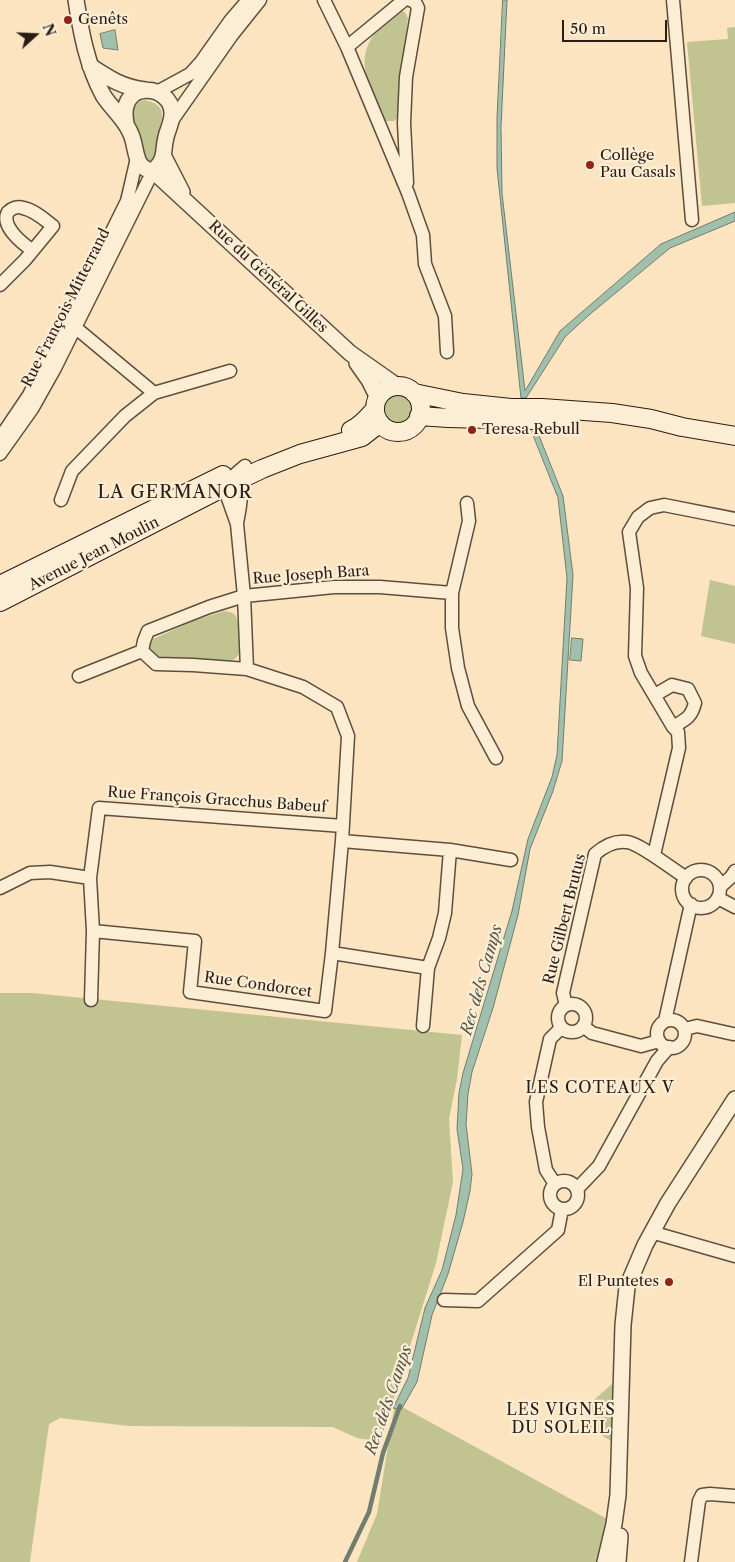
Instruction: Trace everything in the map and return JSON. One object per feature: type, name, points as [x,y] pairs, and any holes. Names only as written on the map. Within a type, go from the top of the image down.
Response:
[{"type":"main road","points":[[397,386],[409,389],[414,393],[419,402],[419,416],[413,426],[402,432],[390,430],[377,410],[386,390],[397,386]]},
{"type":"main road","points":[[414,393],[512,414]]},
{"type":"main road","name":"Avenue Jean Moulin","points":[[0,585],[229,478],[262,469],[300,454],[362,436],[377,410]]},
{"type":"main road","points":[[419,416],[448,418],[512,414],[612,414],[651,419],[682,427],[735,436]]},
{"type":"main road","points":[[543,414],[735,446]]},
{"type":"main road","name":"Avenue Jean Moulin","points":[[0,602],[229,478]]},
{"type":"street","points":[[76,0],[82,38],[90,66],[104,95],[117,114],[126,123]]},
{"type":"street","points":[[137,158],[134,140],[126,123],[124,109],[128,100],[139,92],[151,91],[190,74],[248,0]]},
{"type":"street","points":[[171,122],[232,35],[260,0]]},
{"type":"street","points":[[324,0],[408,193],[423,235],[425,264],[445,316],[447,352]]},
{"type":"street","points":[[346,47],[411,0],[418,8],[406,77],[404,123],[408,193]]},
{"type":"street","points":[[673,0],[692,220]]},
{"type":"street","points":[[90,66],[116,83],[128,88],[151,91],[163,95],[171,107],[171,122],[166,136],[164,157],[153,171]]},
{"type":"street","name":"Rue du Général Gilles","points":[[164,157],[186,200]]},
{"type":"street","name":"Rue du Général Gilles","points":[[137,158],[145,170],[153,171],[186,200],[350,353],[397,386]]},
{"type":"street","name":"Rue François Mitterrand","points":[[0,452],[32,409],[72,325],[127,201],[137,158]]},
{"type":"street","name":"Rue François Mitterrand","points":[[0,438],[72,325],[153,171]]},
{"type":"street","points":[[0,285],[32,250]]},
{"type":"street","points":[[72,325],[154,393]]},
{"type":"street","name":"Rue du Général Gilles","points":[[350,353],[369,380],[377,410]]},
{"type":"street","points":[[61,500],[72,471],[125,416],[154,393],[230,372]]},
{"type":"street","name":"Rue Joseph Bara","points":[[229,478],[237,524],[244,596],[334,587],[380,586],[452,593]]},
{"type":"street","points":[[467,503],[469,521],[452,593],[452,628],[458,668],[468,706],[496,758]]},
{"type":"street","points":[[654,855],[679,748],[678,732],[672,727],[641,673],[635,656],[636,588],[629,532],[638,517],[650,508],[664,505],[735,519]]},
{"type":"street","points":[[79,676],[142,651],[148,631],[209,607],[244,596],[247,669]]},
{"type":"street","name":"Rue Condorcet","points":[[93,931],[195,942],[190,992],[325,1012],[342,841],[348,736],[337,707],[303,687],[247,669],[156,664],[142,651]]},
{"type":"street","points":[[655,695],[672,685],[688,689],[695,703],[690,717],[672,727]]},
{"type":"street","name":"Rue François Gracchus Babeuf","points":[[90,878],[99,808],[343,826]]},
{"type":"street","points":[[342,841],[450,850],[511,860]]},
{"type":"street","name":"Rue Gilbert Brutus","points":[[566,1006],[563,993],[595,854],[603,847],[614,843],[628,842],[654,855],[686,878]]},
{"type":"street","points":[[423,1026],[428,968],[439,938],[445,913],[450,850]]},
{"type":"street","points":[[735,871],[719,893],[714,903],[702,908],[686,900],[682,889],[686,878],[696,871],[703,870],[714,875],[719,893],[735,907]]},
{"type":"street","points":[[0,888],[30,873],[50,872],[90,878],[93,931],[91,1000]]},
{"type":"street","points":[[577,1189],[570,1182],[564,1180],[555,1184],[550,1193],[551,1198],[557,1207],[562,1209],[573,1206],[577,1201],[577,1189],[599,1166],[658,1061],[664,1044],[658,1030],[665,1021],[691,904]]},
{"type":"street","points":[[332,953],[428,968]]},
{"type":"street","points":[[555,1184],[546,1170],[538,1127],[536,1102],[550,1038],[559,1030],[574,1032],[583,1026],[586,1021],[583,1009],[578,1006],[566,1006],[559,1012],[558,1017],[564,1030]]},
{"type":"street","points":[[583,1026],[592,1033],[641,1046],[664,1044],[674,1047],[684,1040],[684,1029],[677,1021],[665,1021]]},
{"type":"street","points":[[684,1029],[697,1026],[733,1034]]},
{"type":"street","points":[[605,1562],[614,1524],[618,1495],[623,1325],[627,1288],[648,1239],[698,1155],[735,1100]]},
{"type":"street","points":[[444,1300],[478,1301],[558,1230],[562,1209]]},
{"type":"street","points":[[648,1239],[735,1256]]},
{"type":"street","points":[[618,1562],[626,1487],[630,1334],[634,1296],[648,1239]]},
{"type":"street","points":[[691,1562],[699,1501],[702,1495],[735,1496]]},
{"type":"green space","points":[[405,12],[408,18],[397,118],[394,121],[387,121],[383,119],[368,83],[365,61],[366,49],[381,26],[396,13]]},
{"type":"green space","points":[[735,27],[735,203],[702,206],[687,42],[728,39],[727,28]]},
{"type":"green space","points":[[145,100],[158,106],[162,114],[157,154],[153,164],[143,161],[141,140],[130,111],[138,102]]},
{"type":"green space","points":[[397,392],[409,397],[414,409],[409,421],[397,426],[385,421],[380,409],[385,397]]},
{"type":"green space","points":[[710,580],[735,586],[735,644],[701,636]]},
{"type":"green space","points":[[224,611],[234,614],[238,622],[240,651],[235,659],[230,661],[155,657],[150,648],[150,642],[153,639],[193,621]]},
{"type":"green space","points":[[0,993],[32,993],[462,1035],[457,1079],[449,1119],[453,1182],[436,1263],[380,1442],[357,1438],[333,1427],[129,1426],[60,1418],[49,1424],[30,1562],[0,1562]]},
{"type":"green space","points":[[613,1383],[613,1442],[587,1427],[596,1417],[586,1407]]},
{"type":"green space","points":[[395,1403],[609,1520],[596,1562],[357,1562],[377,1514]]},
{"type":"shaded area","points":[[503,0],[507,0],[501,127],[502,193],[525,391],[560,331],[661,244],[735,212],[735,221],[670,248],[589,315],[565,337],[526,398],[521,398],[497,168],[497,118]]},
{"type":"shaded area","points":[[115,30],[118,50],[103,48],[100,34]]},
{"type":"shaded area","points":[[532,432],[538,433],[563,496],[573,575],[562,761],[553,791],[530,849],[518,915],[493,1008],[472,1072],[466,1124],[472,1174],[463,1222],[448,1274],[432,1315],[417,1382],[401,1410],[393,1408],[408,1378],[425,1308],[442,1270],[456,1215],[463,1169],[457,1129],[459,1093],[463,1073],[512,911],[528,839],[552,777],[557,755],[567,578],[558,498]]},
{"type":"shaded area","points":[[572,638],[583,639],[581,661],[570,660]]},
{"type":"waterway","name":"Rec dels Camps","points":[[345,1562],[369,1512],[383,1453],[400,1406]]},
{"type":"place","name":"Genêts","points":[[68,20]]},
{"type":"place","name":"Collège Pau Casals","points":[[590,165]]},
{"type":"place","name":"Teresa Rebull","points":[[472,430]]},
{"type":"place","name":"El Puntetes","points":[[669,1282]]},
{"type":"district","name":"LA GERMANOR","points":[[175,493]]},
{"type":"district","name":"LES COTEAUX V","points":[[600,1088]]},
{"type":"district","name":"LES VIGNES DU SOLEIL","points":[[561,1419]]}]
